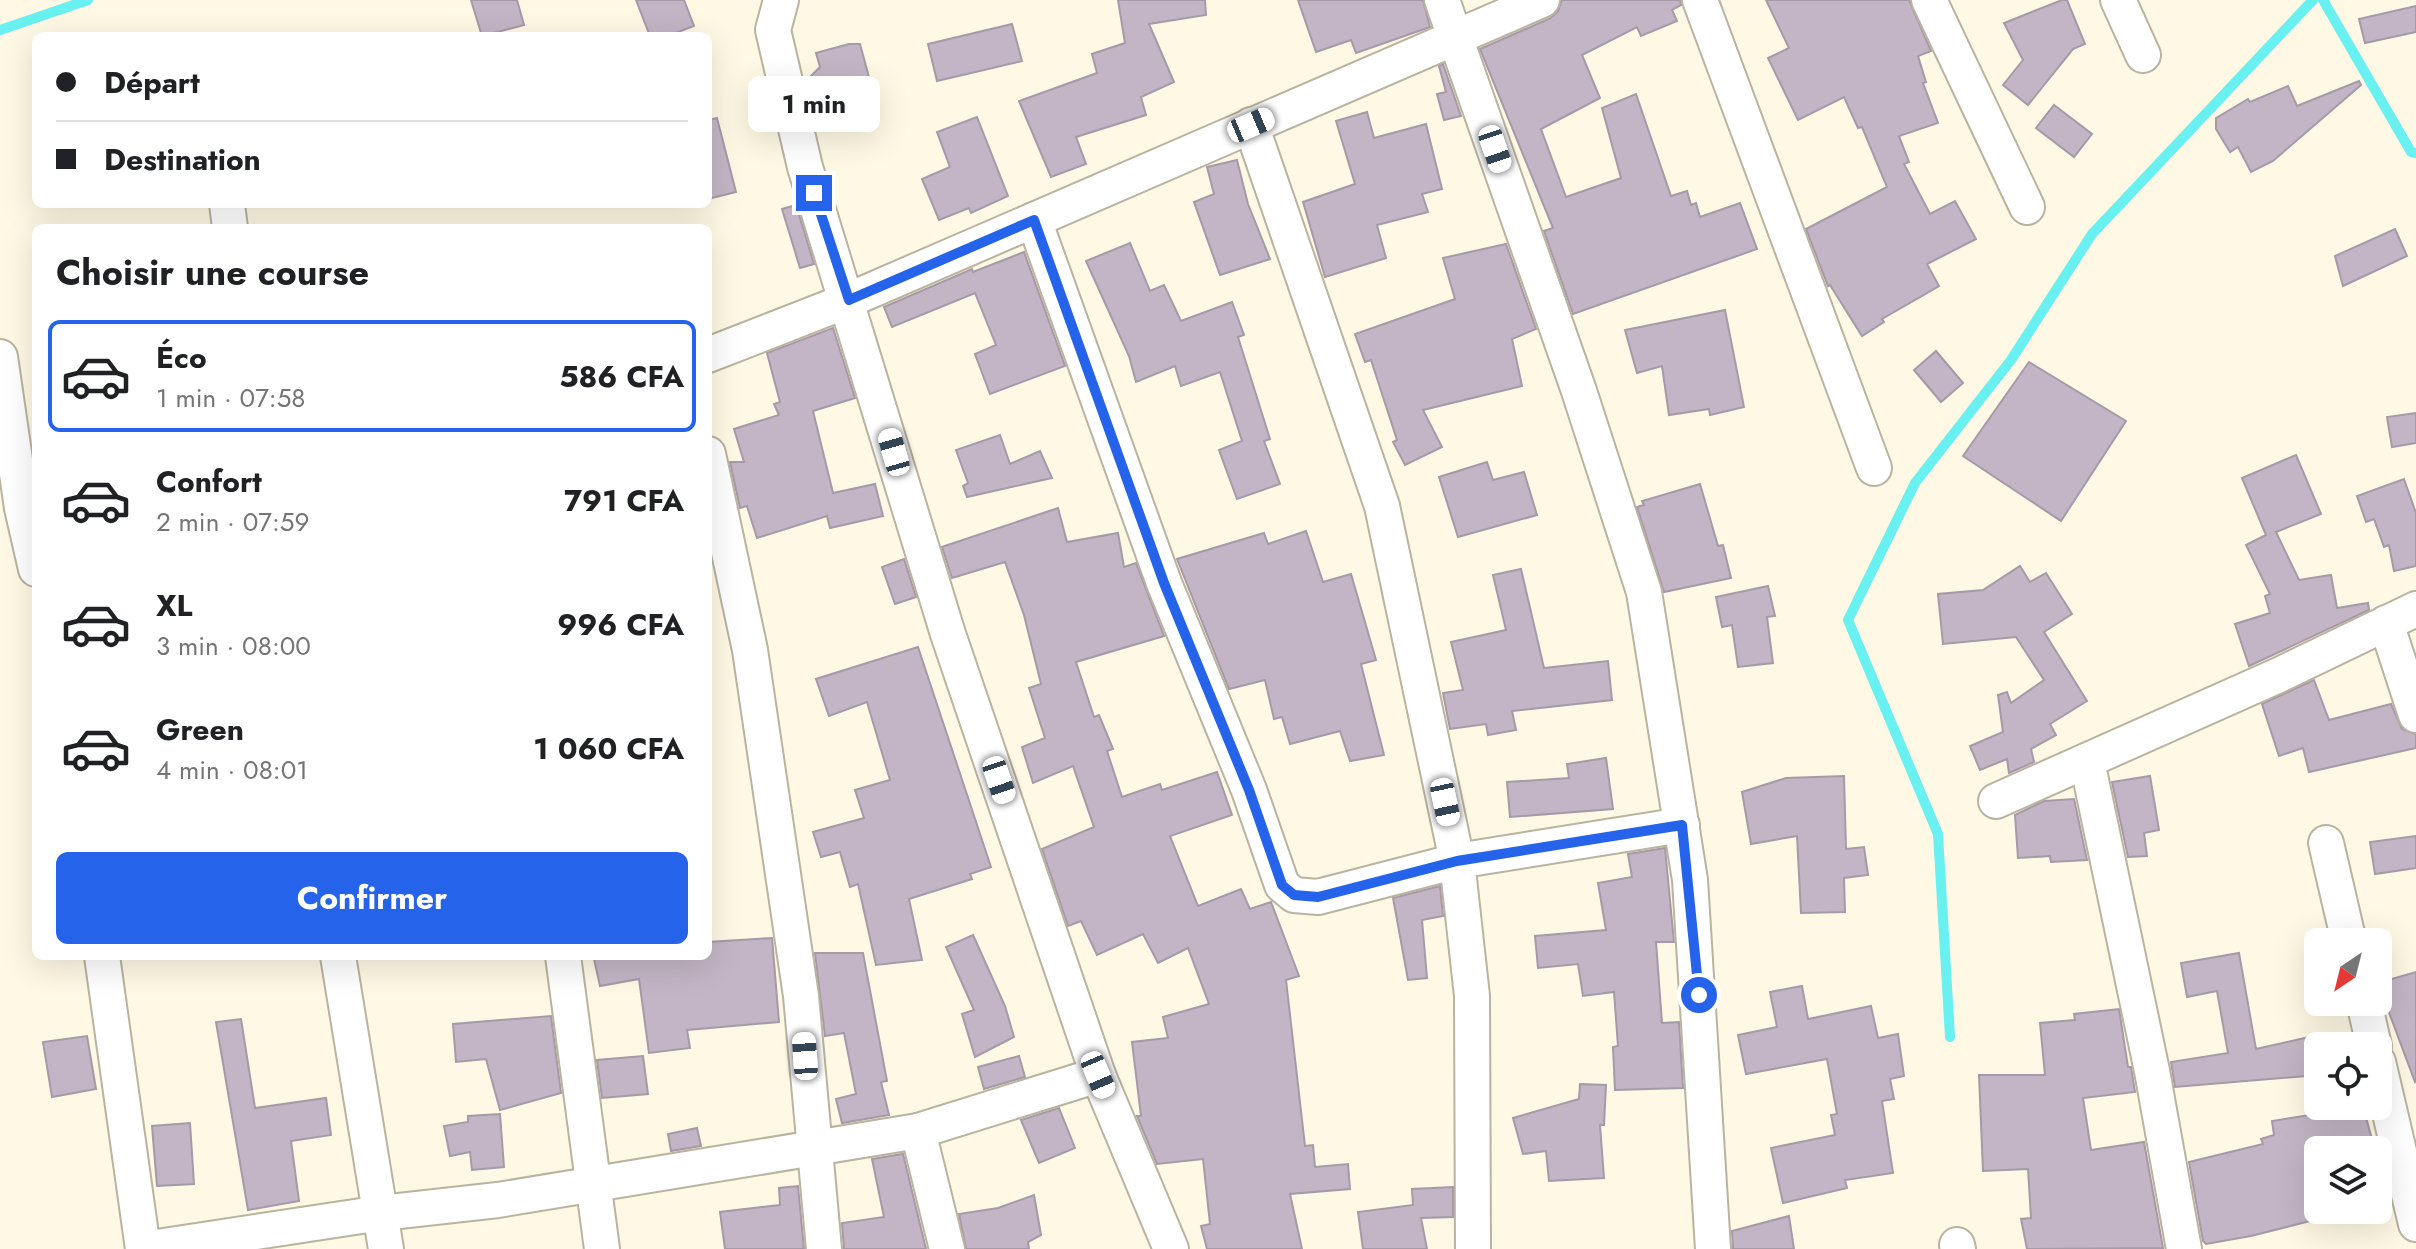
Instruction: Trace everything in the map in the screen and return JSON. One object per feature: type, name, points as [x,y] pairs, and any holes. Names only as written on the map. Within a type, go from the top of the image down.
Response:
[{"type":"street","points":[[781,0],[773,30],[805,167],[849,300],[948,634],[1098,1075],[1171,1249]]},
{"type":"street","points":[[1442,0],[1579,391],[1644,592],[1682,825],[1703,1052],[1713,1249]]},
{"type":"street","points":[[712,353],[849,300],[1542,0]]},
{"type":"street","points":[[1700,0],[1874,468]]},
{"type":"street","points":[[1929,0],[2027,207]]},
{"type":"street","points":[[2118,0],[2143,55]]},
{"type":"street","points":[[1251,125],[1382,506],[1457,861],[1472,996],[1473,1249]]},
{"type":"street","points":[[1034,220],[1164,583],[1249,790],[1282,885],[1294,895],[1318,897],[1457,861],[1682,825]]},
{"type":"street","points":[[0,357],[19,508],[32,555]]},
{"type":"street","points":[[712,473],[752,665],[801,996],[812,1147],[824,1249]]},
{"type":"street","points":[[1996,801],[2401,616],[2416,715]]},
{"type":"street","points":[[2087,761],[2152,1071],[2184,1249]]},
{"type":"street","points":[[2326,843],[2346,928]]},
{"type":"street","points":[[103,960],[144,1249],[381,1213],[498,1200],[918,1131],[1098,1075]]},
{"type":"street","points":[[339,960],[386,1249]]},
{"type":"street","points":[[564,960],[602,1249]]},
{"type":"street","points":[[2392,1120],[2416,1224]]},
{"type":"street","points":[[918,1131],[947,1249]]},
{"type":"building","points":[[471,0],[517,0],[524,25],[497,32],[481,32]]},
{"type":"building","points":[[636,0],[684,0],[694,26],[678,32],[648,32]]},
{"type":"building","points":[[1118,0],[1205,0],[1206,15],[1149,24],[1174,82],[1141,97],[1146,115],[1076,137],[1086,164],[1051,177],[1019,101],[1097,73],[1092,54],[1125,43]]},
{"type":"building","points":[[1298,0],[1423,0],[1430,27],[1356,53],[1351,40],[1316,52]]},
{"type":"building","points":[[1562,0],[1680,0],[1681,5],[1672,10],[1677,21],[1641,36],[1637,27],[1582,55],[1600,98],[1541,129],[1566,197],[1621,178],[1602,108],[1636,94],[1671,196],[1687,191],[1691,205],[1696,203],[1700,217],[1740,203],[1757,249],[1573,314],[1544,231],[1553,228],[1480,49],[1551,18]]},
{"type":"building","points":[[1766,0],[1909,0],[1931,51],[1918,56],[1926,82],[1923,83],[1938,123],[1899,136],[1909,162],[1904,164],[1930,214],[1955,201],[1976,239],[1927,264],[1939,286],[1882,319],[1884,322],[1862,336],[1828,286],[1806,229],[1887,187],[1862,127],[1858,128],[1844,97],[1798,120],[1768,58],[1789,48]]},
{"type":"building","points":[[2067,0],[2085,44],[2073,49],[2028,105],[2003,85],[2023,60],[2004,23]]},
{"type":"building","points":[[2416,6],[2416,32],[2365,43],[2359,19]]},
{"type":"building","points":[[1012,24],[1022,61],[937,81],[928,44]]},
{"type":"building","points":[[860,44],[876,103],[832,115],[807,89],[806,81],[820,67],[816,53]]},
{"type":"building","points":[[1443,64],[1461,116],[1444,120],[1437,94],[1446,92],[1439,66]]},
{"type":"building","points":[[2359,81],[2361,85],[2273,161],[2251,172],[2238,147],[2230,152],[2216,129],[2216,118],[2248,99],[2250,102],[2288,86],[2297,106]]},
{"type":"building","points":[[2054,105],[2092,134],[2074,157],[2036,128]]},
{"type":"building","points":[[1367,112],[1374,138],[1426,124],[1442,189],[1422,194],[1428,212],[1377,225],[1386,258],[1325,277],[1303,202],[1355,184],[1336,121]]},
{"type":"building","points":[[977,117],[1008,196],[971,213],[969,208],[939,220],[922,179],[950,167],[937,132]]},
{"type":"building","points":[[717,118],[736,192],[712,198],[712,119]]},
{"type":"building","points":[[1237,160],[1248,204],[1270,259],[1220,275],[1194,202],[1214,194],[1207,167]]},
{"type":"building","points":[[796,205],[814,264],[800,268],[782,209]]},
{"type":"building","points":[[2395,229],[2407,256],[2343,286],[2335,256]]},
{"type":"building","points":[[1130,243],[1150,291],[1164,285],[1181,321],[1232,302],[1244,335],[1238,337],[1270,439],[1264,441],[1280,484],[1237,499],[1219,450],[1242,441],[1220,372],[1181,386],[1175,366],[1136,382],[1129,356],[1086,261]]},
{"type":"building","points":[[1506,244],[1536,329],[1512,339],[1522,386],[1423,410],[1442,447],[1405,465],[1393,442],[1397,440],[1371,360],[1365,362],[1355,334],[1455,299],[1443,258]]},
{"type":"building","points":[[1024,252],[1065,366],[990,394],[975,354],[996,345],[975,293],[892,327],[884,307],[972,269],[973,272]]},
{"type":"building","points":[[1725,310],[1744,407],[1710,415],[1709,409],[1669,415],[1662,366],[1637,373],[1625,330]]},
{"type":"building","points":[[833,328],[855,398],[813,411],[833,493],[875,484],[883,516],[830,528],[827,516],[757,538],[747,506],[740,508],[730,462],[744,462],[734,429],[779,415],[774,404],[780,402],[767,353]]},
{"type":"building","points":[[1936,351],[1963,383],[1941,402],[1914,370]]},
{"type":"building","points":[[2029,362],[2126,421],[2061,521],[1963,456]]},
{"type":"building","points":[[2416,413],[2416,443],[2392,447],[2387,417]]},
{"type":"building","points":[[1000,435],[1010,464],[1040,451],[1052,478],[967,497],[963,486],[968,483],[956,450]]},
{"type":"building","points":[[2296,455],[2321,514],[2276,532],[2299,580],[2331,575],[2337,608],[2368,603],[2369,610],[2249,666],[2235,624],[2270,613],[2265,596],[2270,594],[2246,545],[2266,535],[2242,478]]},
{"type":"building","points":[[1487,462],[1493,480],[1524,472],[1537,515],[1458,537],[1439,477]]},
{"type":"building","points":[[2404,479],[2416,513],[2416,566],[2394,571],[2389,545],[2384,547],[2374,519],[2366,522],[2357,496]]},
{"type":"building","points":[[1700,484],[1718,546],[1723,545],[1731,578],[1664,592],[1637,507],[1644,505],[1642,501]]},
{"type":"building","points":[[1058,508],[1067,542],[1118,533],[1124,567],[1136,563],[1164,636],[1076,662],[1094,717],[1099,715],[1113,749],[1107,751],[1122,797],[1160,784],[1162,790],[1217,772],[1232,815],[1170,836],[1198,906],[1241,889],[1250,909],[1271,902],[1299,976],[1286,980],[1305,1146],[1313,1145],[1315,1167],[1348,1164],[1350,1189],[1290,1194],[1302,1249],[1207,1249],[1201,1226],[1210,1224],[1203,1159],[1157,1164],[1137,1116],[1141,1116],[1132,1042],[1168,1038],[1163,1017],[1209,1004],[1188,948],[1158,963],[1143,934],[1097,955],[1081,921],[1068,926],[1042,849],[1094,827],[1073,766],[1033,783],[1022,747],[1045,738],[1029,688],[1041,684],[1024,615],[1005,562],[952,578],[942,547]]},
{"type":"building","points":[[1306,531],[1323,582],[1351,574],[1376,660],[1361,664],[1384,755],[1350,761],[1340,731],[1290,744],[1282,717],[1274,719],[1265,680],[1229,689],[1177,559],[1264,533],[1268,544]]},
{"type":"building","points":[[904,559],[916,597],[895,604],[882,567]]},
{"type":"building","points":[[2020,566],[2030,582],[2046,573],[2072,614],[2044,632],[2087,701],[2050,724],[2056,735],[2031,749],[2034,762],[2009,773],[2007,759],[1980,770],[1970,746],[2003,732],[1998,695],[2007,692],[2011,703],[2044,680],[2016,637],[1943,644],[1938,594],[1983,590]]},
{"type":"building","points":[[1521,569],[1544,668],[1608,661],[1612,700],[1512,711],[1516,730],[1488,735],[1486,724],[1450,729],[1443,693],[1463,690],[1451,642],[1506,630],[1493,575]]},
{"type":"building","points":[[1768,586],[1775,616],[1767,617],[1773,663],[1738,667],[1732,625],[1722,627],[1716,597]]},
{"type":"building","points":[[918,647],[991,867],[970,874],[972,879],[909,899],[922,960],[876,965],[858,884],[850,887],[840,852],[821,857],[813,832],[864,818],[855,790],[890,780],[867,702],[829,716],[816,679]]},
{"type":"building","points":[[2314,680],[2329,720],[2391,704],[2402,729],[2416,734],[2416,748],[2309,772],[2303,748],[2279,756],[2262,704]]},
{"type":"building","points":[[1606,758],[1613,809],[1510,817],[1507,782],[1569,778],[1567,764]]},
{"type":"building","points":[[1844,776],[1846,849],[1864,847],[1868,875],[1844,878],[1845,912],[1801,913],[1797,836],[1751,844],[1742,792],[1786,778]]},
{"type":"building","points":[[2150,776],[2159,830],[2144,833],[2147,856],[2128,857],[2112,782]]},
{"type":"building","points":[[2074,799],[2087,860],[2051,862],[2050,856],[2018,858],[2015,815],[2044,801]]},
{"type":"building","points":[[2416,836],[2416,868],[2375,874],[2370,842]]},
{"type":"building","points":[[1665,848],[1674,942],[1656,942],[1662,1023],[1679,1022],[1683,1088],[1615,1090],[1613,1047],[1618,1046],[1614,992],[1583,996],[1578,964],[1538,968],[1535,936],[1606,930],[1598,883],[1632,877],[1628,854]]},
{"type":"building","points":[[1440,886],[1443,916],[1422,920],[1427,978],[1408,980],[1393,898]]},
{"type":"building","points":[[973,935],[1005,1006],[1014,1037],[975,1057],[962,1014],[974,1010],[946,947]]},
{"type":"building","points":[[772,938],[779,1022],[687,1030],[690,1048],[649,1053],[639,979],[600,986],[594,960],[712,960],[712,942]]},
{"type":"building","points":[[815,953],[863,953],[887,1081],[881,1082],[889,1115],[842,1123],[836,1099],[856,1094],[844,1033],[825,1036]]},
{"type":"building","points":[[2239,953],[2256,1049],[2304,1038],[2304,1076],[2175,1087],[2171,1062],[2228,1053],[2217,991],[2187,997],[2181,963]]},
{"type":"building","points":[[2416,972],[2415,1082],[2390,1016],[2392,979]]},
{"type":"building","points":[[1802,986],[1808,1019],[1871,1006],[1878,1038],[1898,1034],[1904,1076],[1890,1079],[1894,1099],[1882,1101],[1893,1173],[1845,1180],[1847,1188],[1783,1203],[1771,1148],[1835,1135],[1831,1115],[1837,1114],[1827,1059],[1746,1074],[1738,1035],[1777,1027],[1770,992]]},
{"type":"building","points":[[2119,1009],[2135,1092],[2083,1098],[2091,1150],[2144,1142],[2163,1248],[2027,1249],[2021,1219],[2031,1218],[2028,1169],[1983,1171],[1979,1075],[2045,1075],[2040,1023],[2075,1020],[2074,1014]]},
{"type":"building","points":[[551,1016],[561,1093],[500,1110],[486,1059],[456,1062],[453,1024]]},
{"type":"building","points":[[241,1019],[255,1108],[326,1098],[331,1135],[291,1141],[299,1201],[248,1210],[216,1022]]},
{"type":"building","points":[[87,1036],[96,1089],[52,1097],[43,1042]]},
{"type":"building","points":[[643,1056],[648,1094],[602,1098],[597,1060]]},
{"type":"building","points":[[1019,1056],[1025,1077],[984,1089],[978,1067]]},
{"type":"building","points":[[1580,1084],[1606,1085],[1604,1125],[1600,1125],[1604,1178],[1549,1181],[1546,1151],[1523,1154],[1513,1118],[1579,1099]]},
{"type":"building","points":[[1059,1108],[1075,1148],[1039,1163],[1021,1120]]},
{"type":"building","points":[[500,1114],[504,1167],[472,1170],[470,1152],[450,1156],[444,1126],[468,1122],[468,1116]]},
{"type":"building","points":[[2304,1116],[2304,1120],[2367,1120],[2371,1136],[2304,1136],[2304,1223],[2206,1244],[2189,1162],[2263,1144],[2261,1139],[2274,1135],[2272,1121]]},
{"type":"building","points":[[190,1123],[194,1184],[157,1186],[152,1126]]},
{"type":"building","points":[[697,1128],[701,1146],[671,1151],[668,1134]]},
{"type":"building","points":[[903,1154],[926,1249],[844,1249],[842,1223],[884,1217],[872,1159]]},
{"type":"building","points":[[798,1186],[804,1249],[725,1249],[720,1212],[780,1205],[779,1188]]},
{"type":"building","points":[[1453,1187],[1453,1217],[1421,1218],[1427,1249],[1363,1249],[1358,1212],[1413,1205],[1412,1189]]},
{"type":"building","points":[[1034,1195],[1041,1235],[1028,1242],[1029,1249],[966,1249],[959,1214],[998,1208]]},
{"type":"building","points":[[1789,1216],[1794,1249],[1733,1249],[1732,1231]]},
{"type":"waterway","points":[[0,30],[88,0]]},
{"type":"waterway","points":[[1950,1037],[1938,834],[1848,620],[1915,483],[2011,360],[2092,234],[2313,0]]},
{"type":"waterway","points":[[2323,0],[2411,152],[2416,153]]},
{"type":"route","points":[[814,193],[849,300],[1034,220],[1164,583],[1249,790],[1282,885],[1294,895],[1318,897],[1457,861],[1682,825],[1690,880],[1699,995]]}]
